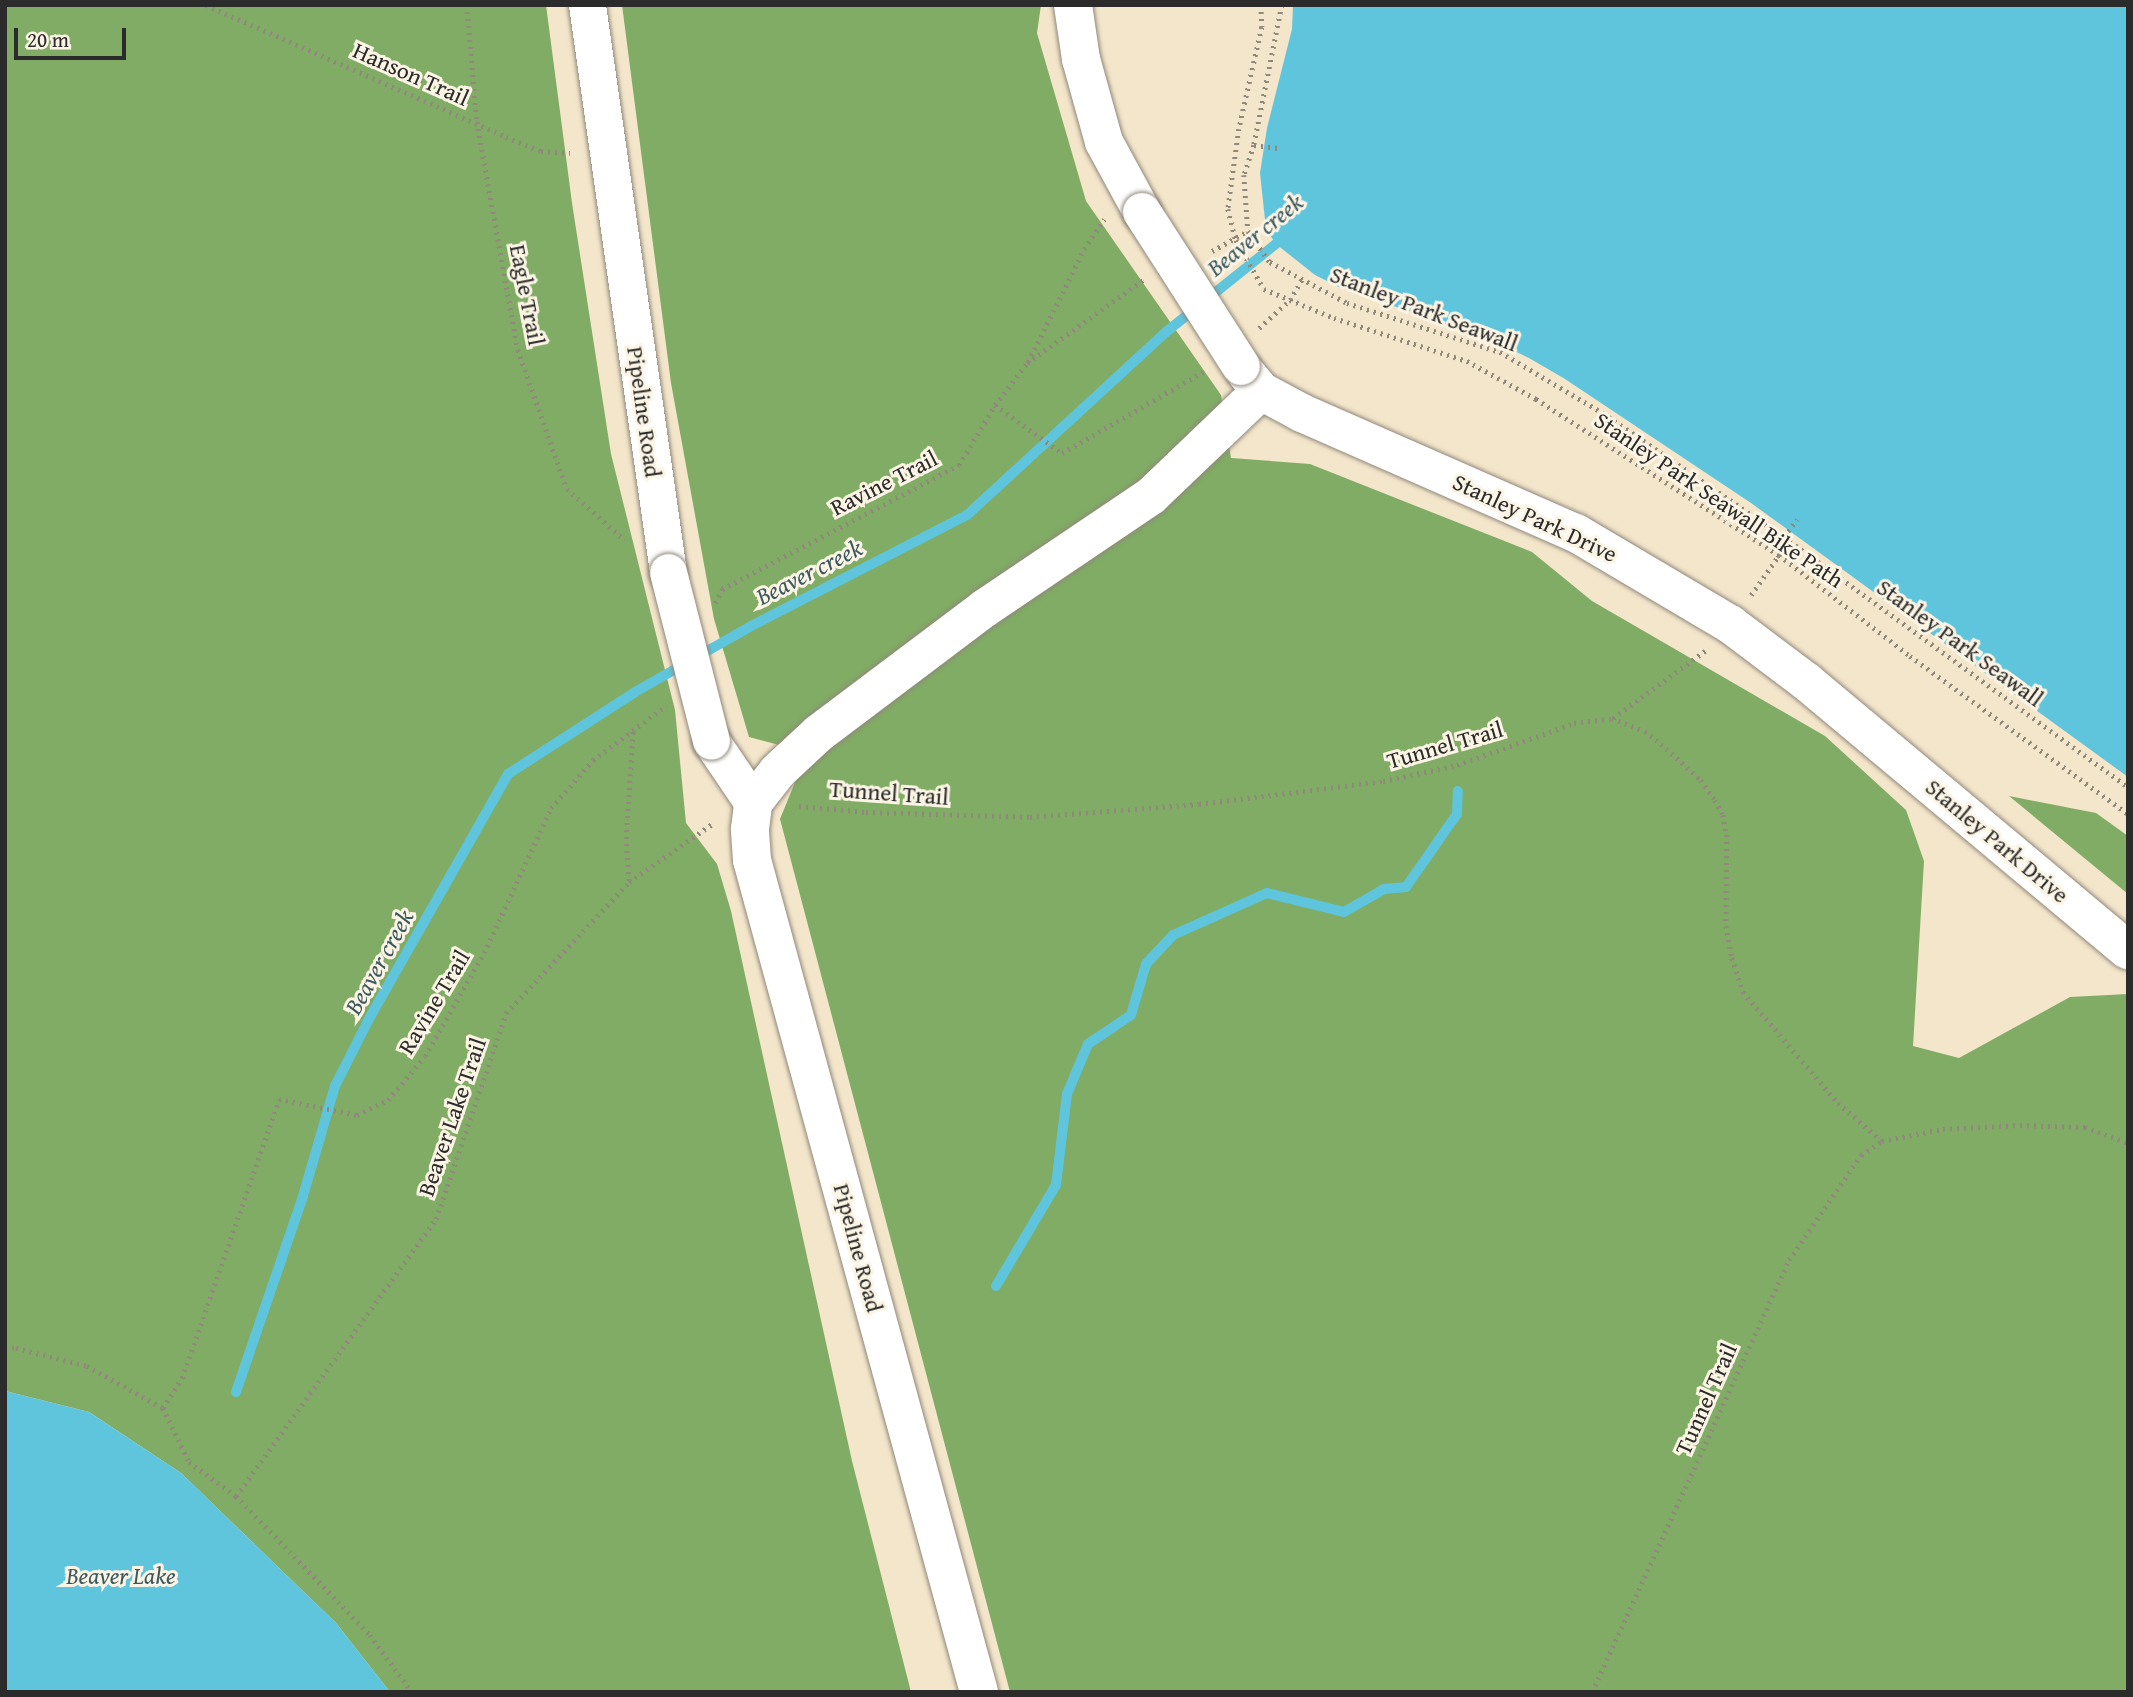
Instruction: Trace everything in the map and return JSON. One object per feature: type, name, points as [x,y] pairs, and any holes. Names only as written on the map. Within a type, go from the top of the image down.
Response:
[{"type":"street","name":"Pipeline Road","points":[[587,5],[606,155],[668,572],[711,741],[753,803],[750,829],[752,860],[978,1692]]},
{"type":"street","name":"Stanley Park Drive","points":[[1073,5],[1083,70],[1104,142],[1142,212],[1240,365],[1302,413],[1576,533],[1730,624],[1807,682],[2128,950]]},
{"type":"street","points":[[753,803],[776,772],[819,733],[985,608],[1151,496],[1240,365]]},
{"type":"path","name":"Hanson Trail","points":[[206,5],[541,151],[606,155]]},
{"type":"path","name":"Eagle Trail","points":[[467,5],[477,122],[519,350],[567,489],[631,546]]},
{"type":"path","points":[[1236,240],[1228,209],[1239,129],[1262,27],[1261,5]]},
{"type":"path","points":[[1199,256],[1250,233],[1244,175],[1254,145],[1282,5]]},
{"type":"path","points":[[1254,145],[1279,148]]},
{"type":"path","points":[[1027,363],[1084,249],[1104,218]]},
{"type":"path","name":"Stanley Park Seawall","points":[[1250,233],[1270,262],[1346,303],[1500,352],[1603,413],[1790,541],[2128,787]]},
{"type":"path","name":"Stanley Park Seawall Bike Path","points":[[1236,240],[1264,289],[1334,318],[1467,361],[1536,399],[1779,555],[1910,656],[2128,814]]},
{"type":"path","name":"Ravine Trail","points":[[710,613],[722,589],[959,465],[995,405],[1027,363],[1150,275]]},
{"type":"path","points":[[995,405],[1062,453],[1240,365],[1290,300],[1302,279]]},
{"type":"path","points":[[1784,537],[1797,519]]},
{"type":"path","points":[[1763,577],[1790,541]]},
{"type":"path","points":[[1612,718],[1708,649]]},
{"type":"path","name":"Ravine Trail","points":[[163,1408],[182,1378],[279,1099],[357,1115],[388,1100],[425,1056],[484,953],[551,808],[593,760],[676,699]]},
{"type":"path","name":"Tunnel Trail","points":[[753,803],[775,808],[809,805],[866,812],[1030,817],[1199,804],[1383,781],[1457,765],[1574,723],[1612,718],[1645,731],[1701,780],[1715,800],[1723,815],[1727,835],[1726,926],[1732,958],[1743,992],[1838,1102],[1882,1141]]},
{"type":"path","points":[[629,882],[626,839],[633,728]]},
{"type":"path","name":"Beaver Lake Trail","points":[[236,1496],[436,1219],[506,1013],[629,882],[721,818],[753,803]]},
{"type":"path","name":"Tunnel Trail","points":[[1592,1692],[1789,1260],[1861,1155],[1882,1141],[1943,1129],[2020,1125],[2085,1127],[2128,1143]]},
{"type":"path","points":[[5,1348],[16,1348],[87,1366],[163,1408],[189,1462],[236,1496],[370,1635],[412,1692]]},
{"type":"green space","points":[[5,5],[546,5],[572,203],[611,454],[675,710],[686,823],[717,864],[731,911],[852,1461],[911,1692],[390,1692],[336,1623],[181,1473],[89,1412],[5,1391]]},
{"type":"green space","points":[[622,5],[1041,5],[1037,33],[1086,201],[1221,395],[1231,458],[1310,464],[1532,552],[1592,601],[1825,736],[1906,810],[1924,861],[1913,1046],[1959,1058],[2070,997],[2128,994],[2128,1692],[1010,1692],[780,819],[798,775],[783,746],[749,737],[714,619],[671,383]]},
{"type":"green space","points":[[2009,796],[2096,813],[2128,836],[2128,894]]},
{"type":"water","points":[[1293,5],[2128,5],[2128,777],[1751,503],[1565,379],[1491,340],[1339,287],[1315,275],[1276,244],[1266,229],[1260,173],[1267,128],[1292,29]]},
{"type":"water","name":"Beaver Lake","points":[[5,1391],[89,1412],[181,1473],[336,1623],[390,1692],[5,1692]]},
{"type":"waterway","name":"Beaver creek","points":[[236,1392],[303,1196],[335,1086],[370,1017],[508,774],[635,692],[751,626],[967,515],[1166,332],[1287,235]]},
{"type":"waterway","points":[[996,1286],[1056,1185],[1067,1094],[1088,1044],[1131,1015],[1146,964],[1173,935],[1267,893],[1344,912],[1384,889],[1406,887],[1457,814],[1458,791]]}]
